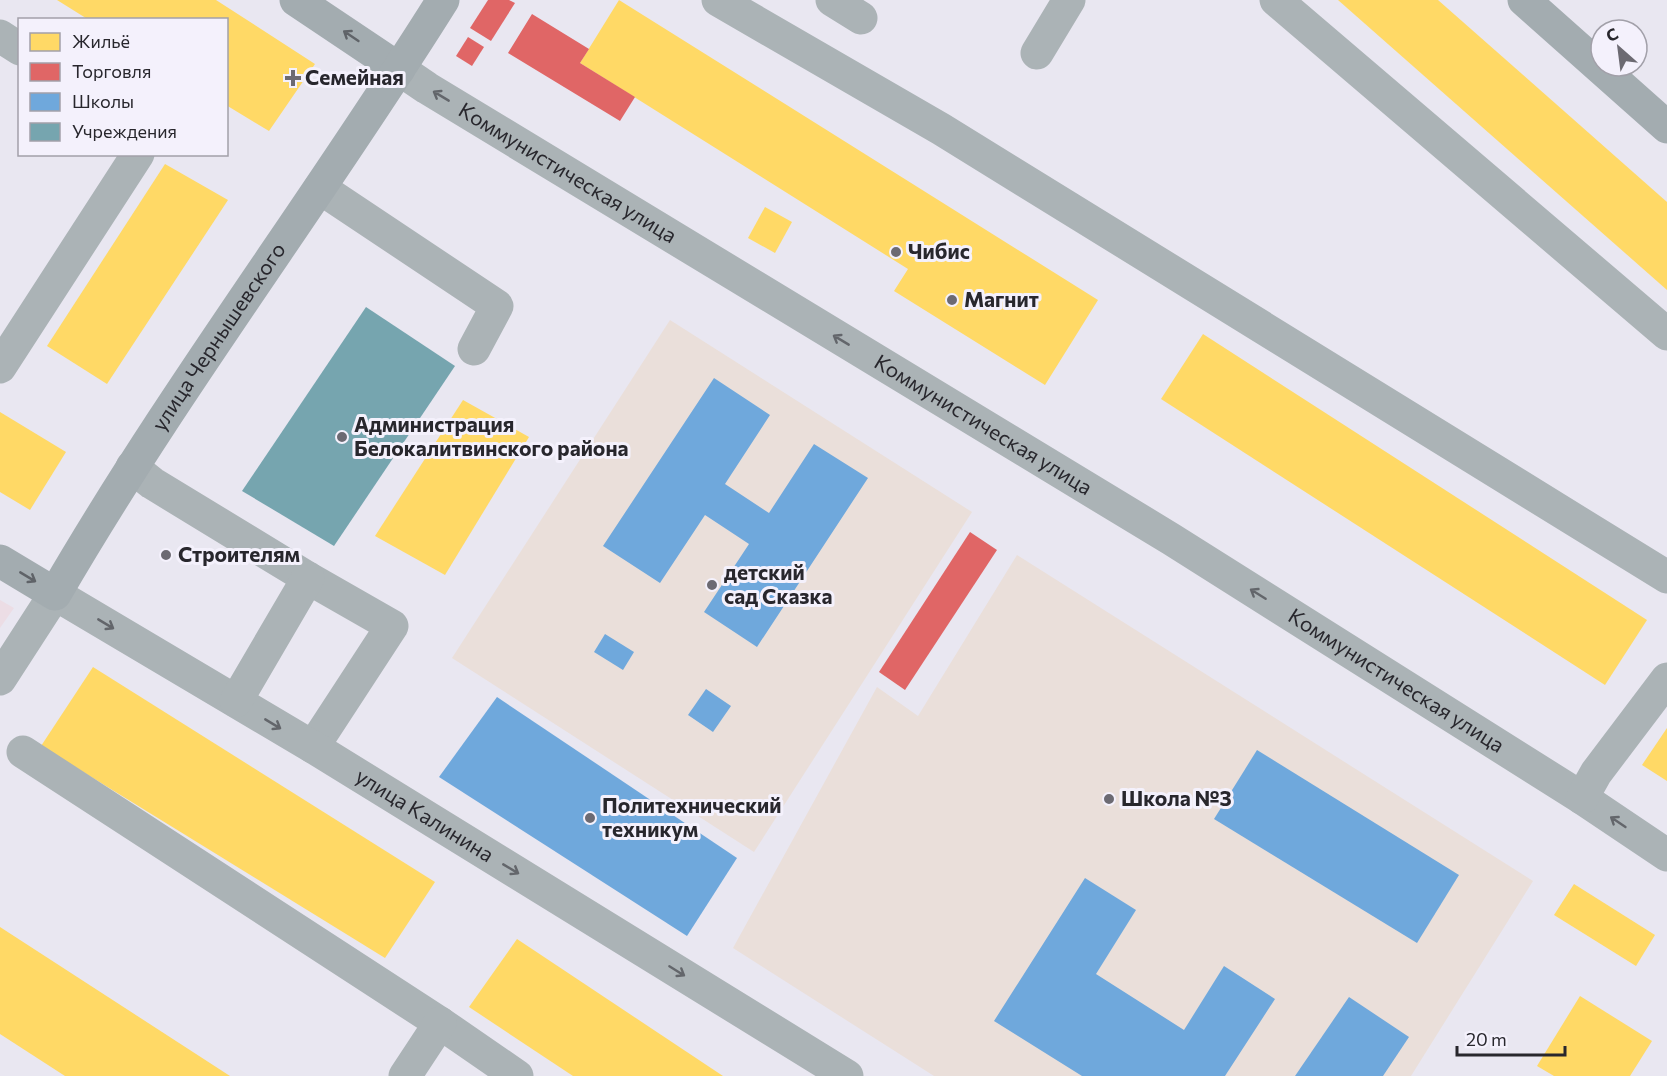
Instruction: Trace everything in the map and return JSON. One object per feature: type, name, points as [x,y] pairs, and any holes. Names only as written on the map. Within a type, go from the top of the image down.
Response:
[{"type":"main road","name":"Коммунистическая улица","points":[[296,0],[399,69]]},
{"type":"main road","name":"улица Чернышевского","points":[[55,594],[132,467],[320,188],[443,0]]},
{"type":"main road","points":[[1524,0],[1667,127]]},
{"type":"main road","name":"улица Калинина","points":[[0,561],[55,594]]},
{"type":"street","points":[[718,0],[941,129],[1667,577]]},
{"type":"street","points":[[832,0],[861,18]]},
{"type":"street","points":[[1037,53],[1069,0]]},
{"type":"street","points":[[1276,0],[1667,334]]},
{"type":"street","points":[[0,36],[18,48]]},
{"type":"street","name":"Коммунистическая улица","points":[[399,69],[1171,539],[1582,798],[1667,855]]},
{"type":"street","points":[[0,367],[137,156]]},
{"type":"street","points":[[320,188],[497,306],[474,349]]},
{"type":"street","points":[[132,467],[152,483],[392,626],[313,747]]},
{"type":"street","points":[[236,701],[308,578]]},
{"type":"street","name":"улица Чернышевского","points":[[0,679],[55,594]]},
{"type":"street","name":"улица Калинина","points":[[55,594],[313,747],[847,1076]]},
{"type":"street","points":[[1582,798],[1596,773],[1667,679]]},
{"type":"street","points":[[23,752],[440,1023],[517,1076]]},
{"type":"street","points":[[405,1076],[440,1023]]},
{"type":"shaded area","name":"детский сад Сказка","points":[[670,320],[972,512],[754,852],[452,658]]},
{"type":"shaded area","name":"Школа №3","points":[[1017,555],[1533,881],[1411,1076],[934,1076],[733,948],[877,687],[918,716]]},
{"type":"shaded area","points":[[0,600],[14,608],[0,628]]},
{"type":"building: Жильё","points":[[57,0],[216,0],[315,64],[269,131],[228,106],[228,18],[86,18]]},
{"type":"building: Жильё","points":[[619,0],[1098,300],[1045,385],[894,291],[908,269],[580,63]]},
{"type":"building: Жильё","points":[[1338,0],[1438,0],[1667,202],[1667,290]]},
{"type":"building: Жильё","points":[[165,164],[228,200],[107,384],[47,346]]},
{"type":"building: Жильё","points":[[765,207],[792,222],[775,253],[748,238]]},
{"type":"building: Жильё","points":[[1203,334],[1647,620],[1605,685],[1161,399]]},
{"type":"building: Жильё","points":[[463,400],[529,437],[445,575],[375,536]]},
{"type":"building: Жильё","points":[[0,412],[66,452],[30,510],[0,492]]},
{"type":"building: Жильё","points":[[93,667],[435,882],[385,958],[41,746]]},
{"type":"building: Жильё","points":[[1667,728],[1667,781],[1642,765]]},
{"type":"building: Жильё","points":[[1574,884],[1655,935],[1636,966],[1554,915]]},
{"type":"building: Жильё","points":[[0,927],[230,1076],[65,1076],[0,1034]]},
{"type":"building: Жильё","points":[[517,939],[723,1076],[573,1076],[469,1007]]},
{"type":"building: Жильё","points":[[1580,996],[1652,1041],[1630,1076],[1554,1076],[1537,1066]]},
{"type":"building: Торговля","points":[[488,0],[509,0],[515,3],[491,41],[470,28]]},
{"type":"building: Торговля","points":[[532,14],[589,49],[580,63],[635,97],[620,121],[508,53]]},
{"type":"building: Торговля","points":[[468,37],[484,47],[472,66],[456,56]]},
{"type":"building: Торговля","points":[[970,532],[997,550],[905,690],[879,672]]},
{"type":"building: Школы","points":[[714,378],[770,415],[725,484],[769,513],[814,444],[868,478],[757,647],[704,612],[749,544],[705,515],[660,583],[603,546]]},
{"type":"building: Школы","points":[[605,634],[634,652],[623,670],[594,652]]},
{"type":"building: Школы","points":[[706,689],[731,706],[713,732],[688,715]]},
{"type":"building: Школы","name":"Политехнический техникум","points":[[497,697],[737,858],[687,936],[439,777]]},
{"type":"building: Школы","points":[[1257,750],[1459,875],[1417,943],[1214,819]]},
{"type":"building: Школы","points":[[1085,878],[1136,910],[1096,974],[1184,1030],[1224,966],[1275,999],[1225,1076],[1082,1076],[994,1021]]},
{"type":"building: Школы","points":[[1349,997],[1409,1037],[1383,1076],[1295,1076]]},
{"type":"building: Учреждения","name":"Администрация Белокалитвинского района","points":[[366,307],[455,366],[334,546],[242,491]]},
{"type":"place","name":"Семейная","points":[[293,78]]},
{"type":"place","name":"Чибис","points":[[896,252]]},
{"type":"place","name":"Магнит","points":[[952,300]]},
{"type":"place","name":"Администрация Белокалитвинского района","points":[[342,437]]},
{"type":"place","name":"Строителям","points":[[166,555]]},
{"type":"place","name":"детский сад Сказка","points":[[712,585]]},
{"type":"place","name":"Школа №3","points":[[1109,799]]},
{"type":"place","name":"Политехнический техникум","points":[[590,818]]}]
